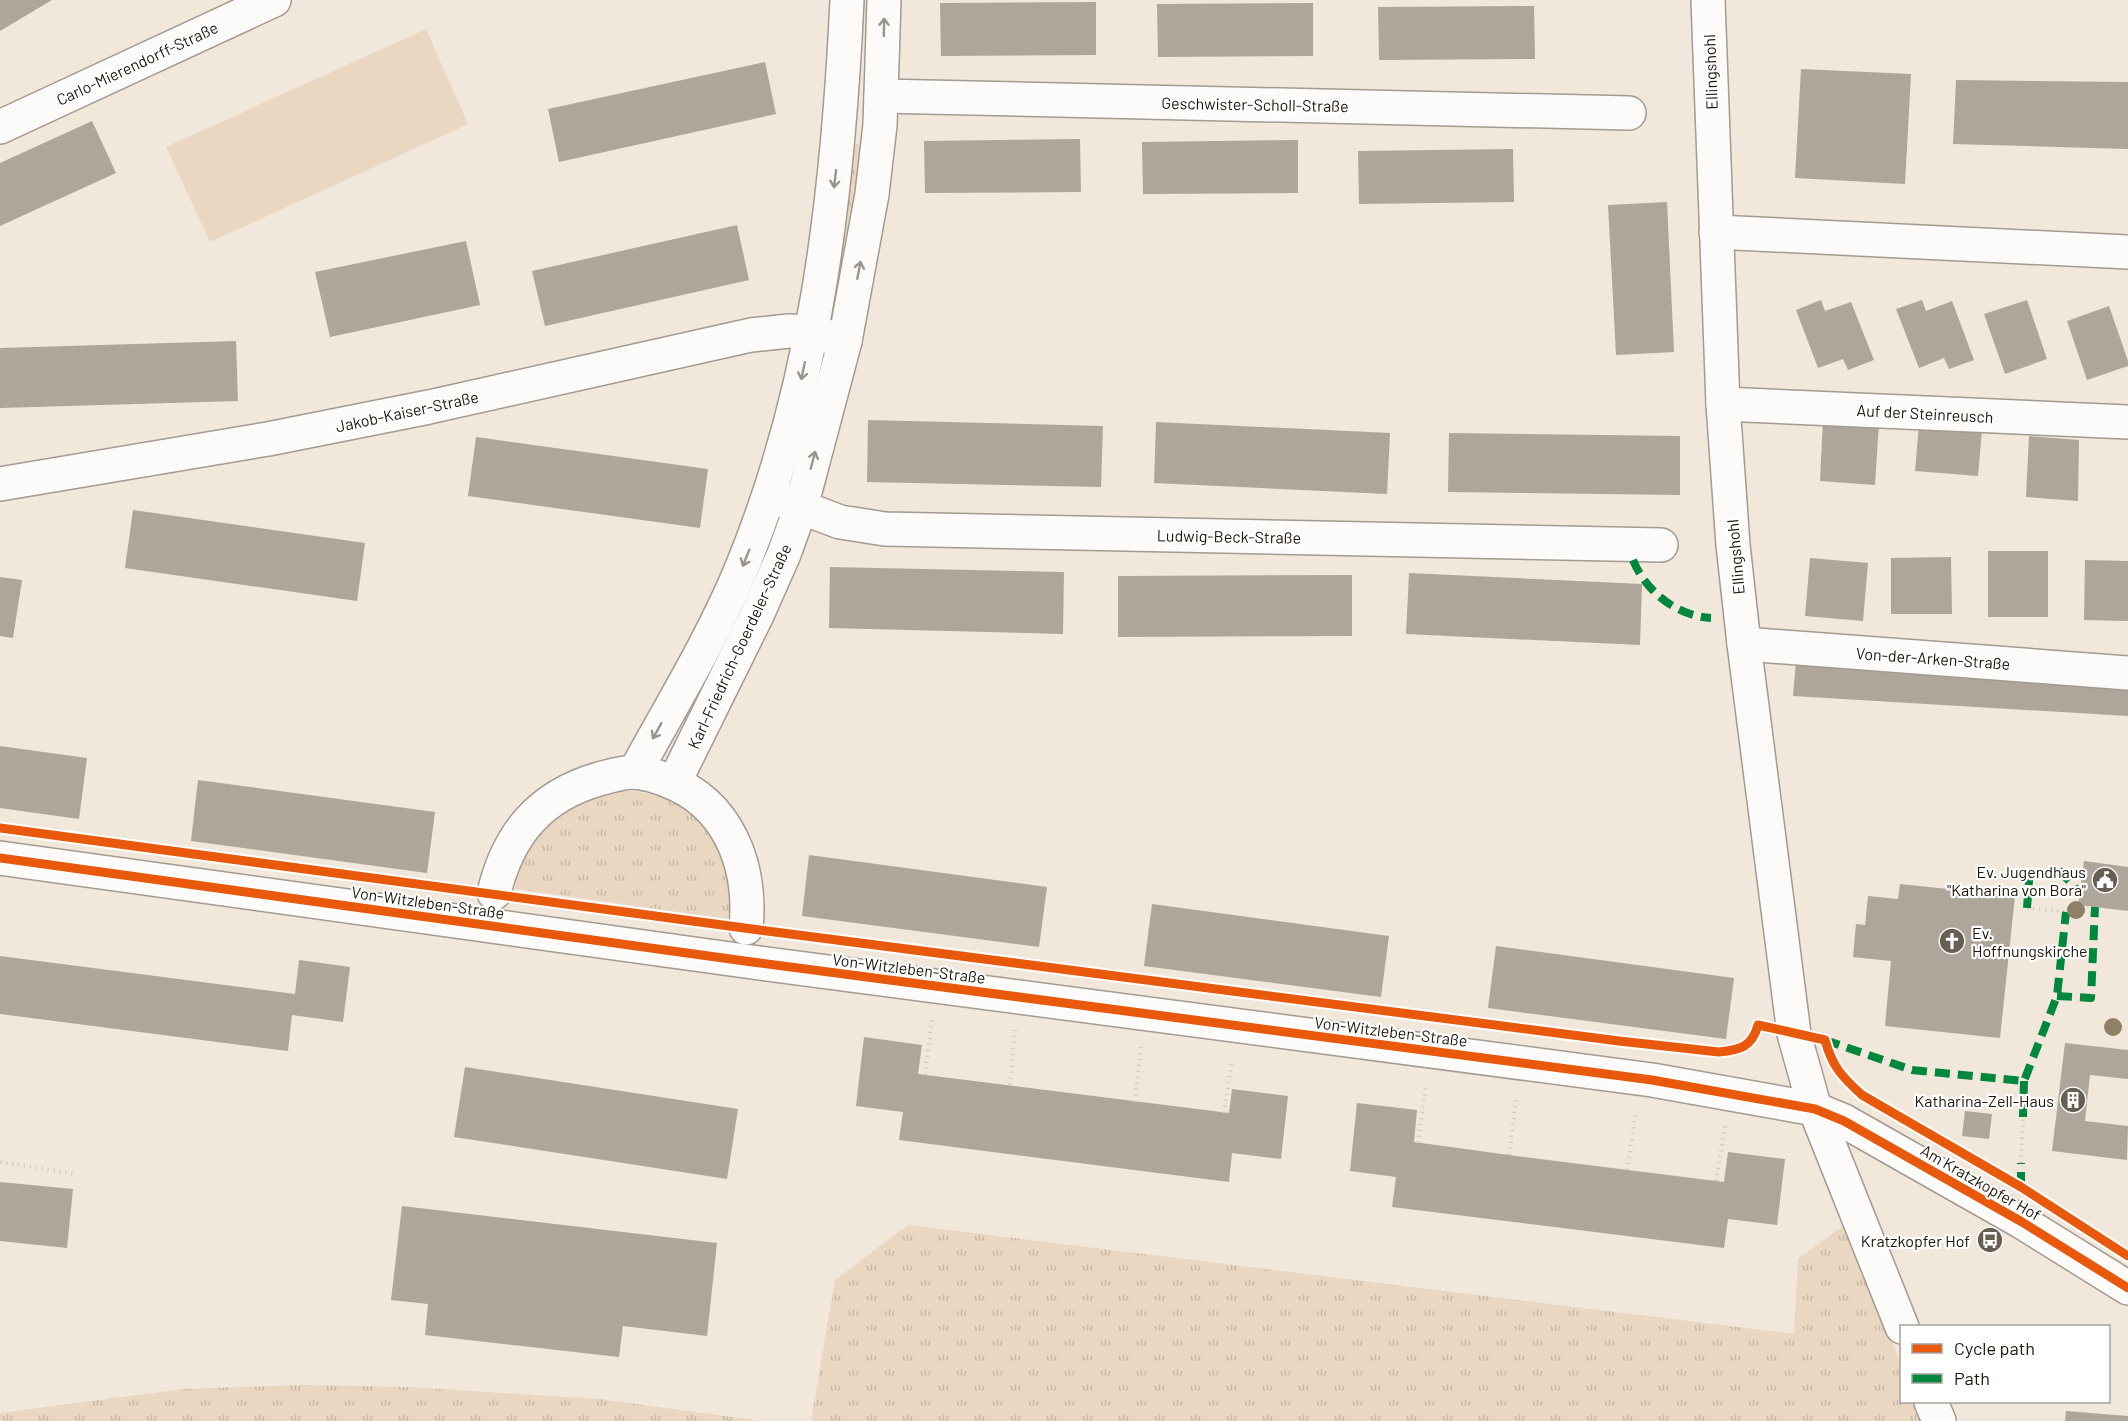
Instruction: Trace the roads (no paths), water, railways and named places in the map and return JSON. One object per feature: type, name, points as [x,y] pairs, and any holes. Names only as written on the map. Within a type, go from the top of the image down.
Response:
[{"type":"street","name":"Carlo-Mierendorff-Straße","points":[[0,127],[274,0]]},
{"type":"street","name":"Karl-Friedrich-Goerdeler-Straße","points":[[635,772],[694,664],[739,574],[783,455],[812,333],[829,231],[841,121],[847,0]]},
{"type":"street","name":"Karl-Friedrich-Goerdeler-Straße","points":[[674,783],[757,615],[784,554],[801,507],[845,341],[872,194],[882,96],[884,0]]},
{"type":"street","name":"Ellingshohl","points":[[1708,0],[1723,404],[1734,545],[1744,644],[1794,1034],[1815,1109],[1901,1325]]},
{"type":"street","points":[[841,121],[882,96],[843,64]]},
{"type":"street","name":"Geschwister-Scholl-Straße","points":[[882,96],[1629,113]]},
{"type":"street","points":[[1716,232],[2128,252]]},
{"type":"street","name":"Jakob-Kaiser-Straße","points":[[0,484],[258,441],[418,410],[750,335],[789,330],[812,333]]},
{"type":"street","points":[[812,333],[845,341]]},
{"type":"street","name":"Auf der Steinreusch","points":[[1723,404],[2128,423]]},
{"type":"street","points":[[769,495],[801,507]]},
{"type":"street","name":"Ludwig-Beck-Straße","points":[[801,507],[840,522],[885,529],[1661,545]]},
{"type":"street","name":"Von-der-Arken-Straße","points":[[1744,644],[2126,672]]},
{"type":"street","points":[[494,893],[501,865],[510,847],[534,815],[552,800],[589,782],[612,775],[635,772],[674,783],[692,792],[710,807],[736,847],[743,869],[747,891],[746,928]]},
{"type":"street","name":"Von-Witzleben-Straße","points":[[0,858],[752,963],[1652,1080],[1815,1109]]},
{"type":"street","name":"Am Kratzkopfer Hof","points":[[1815,1109],[1844,1121],[2022,1222],[2128,1288]]},
{"type":"street","points":[[1932,1403],[1939,1421]]},
{"type":"place","name":"Ev. Jugendhaus \"Katharina von Bora\"","points":[[2105,880]]},
{"type":"place","name":"Ev. Hoffnungskirche","points":[[1952,941]]},
{"type":"place","name":"Katharina-Zell-Haus","points":[[2073,1100]]},
{"type":"place","name":"Kratzkopfer Hof","points":[[1990,1240]]}]
